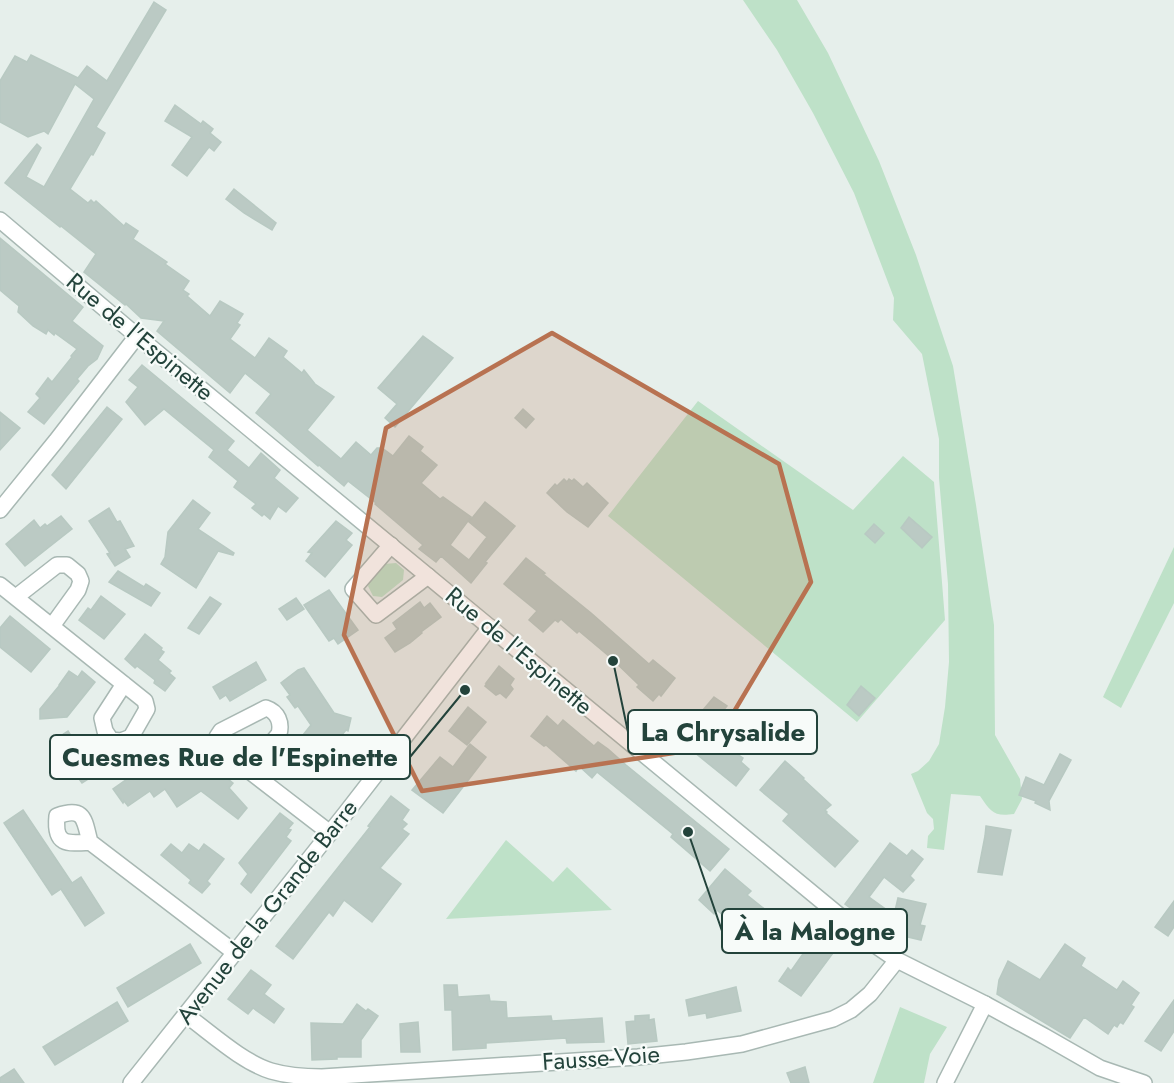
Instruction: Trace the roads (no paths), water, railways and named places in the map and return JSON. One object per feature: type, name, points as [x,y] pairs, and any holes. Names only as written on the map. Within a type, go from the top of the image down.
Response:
[{"type":"street","name":"Rue de l'Espinette","points":[[0,220],[875,945],[897,960],[985,1004],[1100,1068],[1144,1083]]},
{"type":"street","points":[[0,510],[138,336]]},
{"type":"street","name":"Rue de l'Espinette","points":[[391,545],[353,589],[376,615],[428,576]]},
{"type":"street","points":[[16,597],[57,565],[67,565],[72,569],[81,581],[78,590],[51,626]]},
{"type":"street","points":[[0,585],[124,684]]},
{"type":"street","name":"Avenue de la Grande Barre","points":[[131,1083],[490,627]]},
{"type":"street","points":[[249,770],[330,833]]},
{"type":"street","points":[[90,842],[234,952]]},
{"type":"street","name":"Fausse-Voie","points":[[186,1015],[248,1060],[271,1071],[298,1076],[322,1077],[638,1057],[742,1044],[833,1019],[851,1010],[870,994],[897,960]]},
{"type":"street","points":[[945,1083],[985,1004]]},
{"type":"place","name":"La Chrysalide","points":[[613,661]]},
{"type":"place","name":"Cuesmes Rue de l'Espinette","points":[[465,690]]},
{"type":"place","name":"À la Malogne","points":[[688,832]]}]
